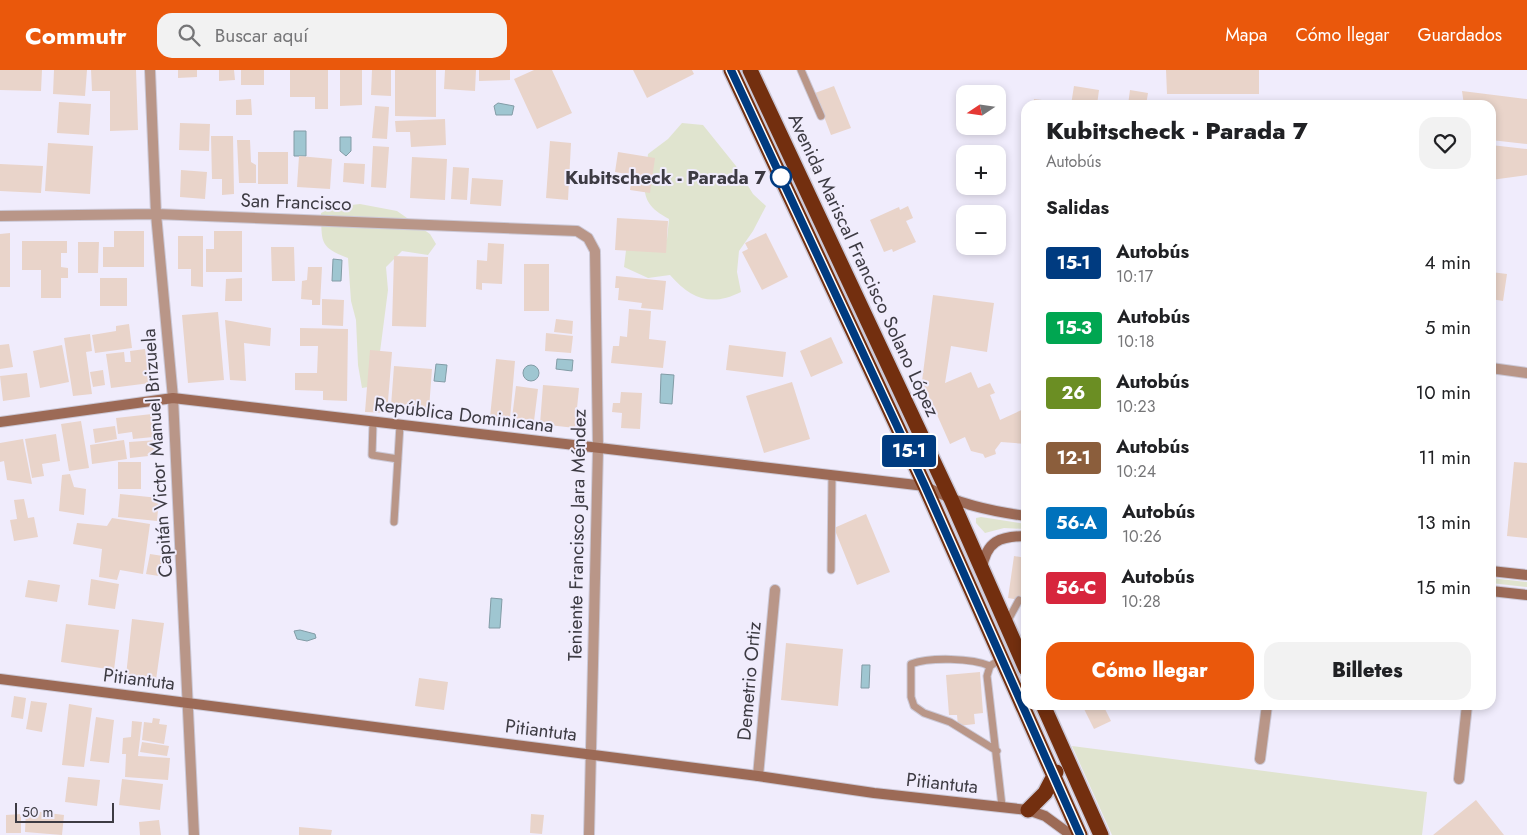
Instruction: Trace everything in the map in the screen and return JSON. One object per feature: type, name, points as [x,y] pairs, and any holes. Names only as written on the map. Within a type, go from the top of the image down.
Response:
[{"type":"highway","name":"Avenida Mariscal Francisco Solano López","points":[[731,70],[925,486],[996,662],[1055,779],[1080,835]]},
{"type":"highway","name":"Avenida Mariscal Francisco Solano López","points":[[750,70],[950,499],[1021,658]]},
{"type":"highway","points":[[1045,710],[1101,835]]},
{"type":"highway","points":[[1028,810],[1045,793],[1055,779],[1062,749]]},
{"type":"street","name":"Capitán Victor Manuel Brizuela","points":[[150,70],[156,214],[173,398],[194,835]]},
{"type":"street","name":"San Francisco","points":[[0,216],[156,214],[577,231],[588,238]]},
{"type":"street","name":"Teniente Francisco Jara Méndez","points":[[588,238],[595,251],[598,449],[589,835]]},
{"type":"street","points":[[1496,369],[1527,373]]},
{"type":"street","name":"República Dominicana","points":[[0,422],[173,398],[925,486]]},
{"type":"street","points":[[925,486],[950,499],[974,507],[1021,515]]},
{"type":"street","points":[[982,570],[984,556],[995,542],[1007,537],[1021,536]]},
{"type":"street","points":[[1496,572],[1527,575]]},
{"type":"street","name":"Demetrio Ortiz","points":[[758,776],[775,590]]},
{"type":"street","points":[[1496,592],[1527,595]]},
{"type":"street","name":"Pitiantuta","points":[[0,679],[591,754],[874,793],[1002,806],[1028,810],[1045,816],[1071,835]]},
{"type":"street","points":[[1260,759],[1267,710]]},
{"type":"street","points":[[1459,779],[1466,710]]},
{"type":"lane","points":[[801,70],[821,116]]},
{"type":"lane","points":[[373,422],[372,455],[398,459]]},
{"type":"lane","points":[[394,522],[400,425]]},
{"type":"lane","points":[[832,475],[832,570]]},
{"type":"lane","points":[[1006,624],[1019,600]]},
{"type":"lane","points":[[996,662],[947,660],[919,661],[911,664],[911,698],[914,706],[924,713],[945,719],[997,751]]},
{"type":"lane","points":[[996,662],[987,676],[1002,806]]},
{"type":"green space","points":[[682,123],[703,125],[736,166],[753,194],[766,206],[753,231],[739,251],[737,272],[741,292],[730,297],[711,300],[702,298],[686,290],[670,275],[648,278],[624,267],[627,242],[652,252],[667,239],[669,219],[651,206],[645,192],[648,154],[668,139]]},
{"type":"green space","points":[[360,204],[397,211],[430,234],[436,244],[428,255],[402,251],[386,267],[388,290],[377,375],[374,386],[362,388],[358,365],[356,320],[351,301],[348,258],[327,247],[324,242],[321,213],[334,207]]},
{"type":"green space","points":[[981,517],[1021,523],[1021,529],[1004,528],[985,533],[976,523],[976,518]]},
{"type":"green space","points":[[1496,579],[1527,582],[1527,587],[1496,584]]},
{"type":"green space","points":[[1072,746],[1427,792],[1422,835],[1112,835]]},
{"type":"water","points":[[498,103],[514,106],[512,115],[496,115],[494,106]]},
{"type":"water","points":[[294,131],[306,131],[306,156],[294,156]]},
{"type":"water","points":[[340,137],[351,137],[351,151],[346,156],[340,151]]},
{"type":"water","points":[[333,259],[342,260],[341,281],[332,281]]},
{"type":"water","points":[[557,359],[573,360],[572,371],[556,369]]},
{"type":"water","points":[[436,364],[447,365],[445,382],[434,381]]},
{"type":"water","points":[[531,365],[539,373],[531,381],[523,373]]},
{"type":"water","points":[[661,374],[674,375],[672,404],[660,403]]},
{"type":"water","points":[[491,598],[502,599],[500,628],[489,628]]},
{"type":"water","points":[[300,630],[315,634],[316,638],[307,641],[297,639],[294,631]]},
{"type":"water","points":[[862,665],[870,665],[869,688],[861,688]]},
{"type":"building","points":[[0,70],[42,70],[41,91],[0,90]]},
{"type":"building","points":[[54,70],[87,70],[85,96],[53,94]]},
{"type":"building","points":[[91,70],[136,70],[138,130],[110,131],[110,91],[92,91]]},
{"type":"building","points":[[178,70],[197,70],[197,77],[178,78]]},
{"type":"building","points":[[219,70],[234,70],[235,80],[219,81]]},
{"type":"building","points":[[241,70],[264,70],[264,85],[241,85]]},
{"type":"building","points":[[290,70],[328,70],[328,109],[315,109],[315,97],[290,97]]},
{"type":"building","points":[[340,70],[362,70],[362,105],[340,106]]},
{"type":"building","points":[[372,70],[391,70],[391,96],[371,95]]},
{"type":"building","points":[[395,70],[436,70],[436,117],[395,116]]},
{"type":"building","points":[[445,70],[476,70],[475,91],[444,89]]},
{"type":"building","points":[[479,70],[510,70],[510,80],[479,81]]},
{"type":"building","points":[[534,70],[552,70],[572,113],[537,129],[514,79]]},
{"type":"building","points":[[633,70],[692,70],[694,74],[647,98]]},
{"type":"building","points":[[1166,70],[1259,70],[1259,94],[1167,94]]},
{"type":"building","points":[[834,86],[851,128],[831,135],[815,93]]},
{"type":"building","points":[[1074,86],[1099,90],[1098,100],[1072,100]]},
{"type":"building","points":[[1130,90],[1148,93],[1147,100],[1129,100]]},
{"type":"building","points":[[1462,91],[1527,99],[1527,144],[1496,141],[1496,100],[1463,100]]},
{"type":"building","points":[[251,99],[252,115],[236,115],[236,100]]},
{"type":"building","points":[[59,102],[91,104],[89,135],[57,133]]},
{"type":"building","points":[[375,106],[389,107],[387,139],[372,138]]},
{"type":"building","points":[[445,119],[446,145],[411,147],[410,132],[396,132],[395,121]]},
{"type":"building","points":[[180,123],[210,124],[209,151],[179,150]]},
{"type":"building","points":[[211,136],[233,136],[234,194],[222,195],[222,179],[212,179]]},
{"type":"building","points":[[237,140],[250,140],[251,162],[256,165],[256,183],[239,183]]},
{"type":"building","points":[[550,141],[571,143],[568,200],[546,198]]},
{"type":"building","points":[[48,143],[93,146],[90,194],[45,191]]},
{"type":"building","points":[[373,146],[389,147],[386,188],[371,187]]},
{"type":"building","points":[[1496,146],[1527,149],[1527,175],[1496,179]]},
{"type":"building","points":[[258,152],[288,152],[288,184],[258,184]]},
{"type":"building","points":[[618,152],[655,158],[650,193],[630,190],[632,175],[615,172]]},
{"type":"building","points":[[299,156],[332,159],[330,189],[297,187]]},
{"type":"building","points":[[412,157],[447,159],[445,200],[410,198]]},
{"type":"building","points":[[344,163],[365,164],[364,184],[343,182]]},
{"type":"building","points":[[0,164],[43,166],[41,193],[0,191]]},
{"type":"building","points":[[453,167],[469,168],[467,200],[451,199]]},
{"type":"building","points":[[181,170],[207,172],[205,199],[180,197]]},
{"type":"building","points":[[472,178],[503,180],[501,206],[470,204]]},
{"type":"building","points":[[908,206],[913,218],[906,221],[916,242],[893,252],[892,249],[884,252],[870,220],[899,207],[900,210]]},
{"type":"building","points":[[617,218],[668,221],[666,253],[615,250]]},
{"type":"building","points":[[114,231],[144,231],[144,267],[103,267],[103,247],[114,247]]},
{"type":"building","points":[[214,231],[242,231],[242,272],[206,272],[206,249],[214,249]]},
{"type":"building","points":[[10,233],[10,287],[0,287],[0,234]]},
{"type":"building","points":[[766,233],[788,277],[762,290],[742,252],[748,249],[745,243]]},
{"type":"building","points":[[178,236],[203,236],[203,287],[191,286],[191,269],[178,269]]},
{"type":"building","points":[[22,241],[67,241],[67,253],[61,253],[61,267],[68,268],[68,278],[61,278],[61,298],[41,298],[41,270],[22,270]]},
{"type":"building","points":[[78,242],[99,242],[98,273],[78,273]]},
{"type":"building","points":[[488,243],[504,244],[502,284],[482,283],[482,290],[476,289],[477,260],[487,261]]},
{"type":"building","points":[[271,247],[294,247],[295,281],[272,281]]},
{"type":"building","points":[[394,256],[428,257],[426,327],[392,326]]},
{"type":"building","points":[[524,264],[549,264],[549,311],[524,311]]},
{"type":"building","points":[[308,267],[322,267],[320,305],[312,305],[312,300],[301,299],[302,281],[307,280]]},
{"type":"building","points":[[1496,273],[1507,274],[1503,301],[1496,300]]},
{"type":"building","points":[[616,276],[666,281],[663,310],[641,308],[642,303],[618,300],[619,288],[615,288]]},
{"type":"building","points":[[100,278],[127,278],[127,306],[100,306]]},
{"type":"building","points":[[242,278],[242,301],[225,301],[226,279]]},
{"type":"building","points":[[933,295],[994,303],[987,352],[951,346],[945,383],[971,372],[978,388],[990,383],[995,393],[990,395],[1000,420],[1021,410],[1021,444],[1001,442],[995,450],[996,454],[985,458],[983,454],[971,451],[965,437],[950,444],[922,381]]},
{"type":"building","points":[[322,299],[344,300],[343,326],[322,325]]},
{"type":"building","points":[[629,309],[651,311],[649,339],[666,341],[663,368],[611,363],[613,346],[619,346],[620,336],[627,337]]},
{"type":"building","points":[[218,312],[224,380],[188,383],[182,315]]},
{"type":"building","points":[[556,319],[573,321],[572,334],[554,332]]},
{"type":"building","points":[[225,320],[271,328],[270,346],[244,343],[246,381],[230,380]]},
{"type":"building","points":[[129,324],[132,348],[95,353],[92,335],[116,331],[116,326]]},
{"type":"building","points":[[300,328],[348,329],[347,401],[323,400],[323,391],[295,390],[295,373],[317,373],[318,346],[300,346]]},
{"type":"building","points":[[546,333],[573,336],[571,353],[545,351]]},
{"type":"building","points":[[90,334],[92,351],[86,352],[92,394],[73,396],[64,338]]},
{"type":"building","points":[[831,337],[843,363],[811,377],[800,351]]},
{"type":"building","points":[[9,344],[13,367],[0,369],[0,345]]},
{"type":"building","points":[[62,345],[69,382],[40,388],[33,351]]},
{"type":"building","points":[[729,345],[786,352],[783,377],[726,370]]},
{"type":"building","points":[[145,349],[150,383],[111,388],[106,354],[124,352],[125,362],[131,362],[130,351]]},
{"type":"building","points":[[370,350],[392,352],[387,413],[365,412]]},
{"type":"building","points":[[496,359],[515,361],[510,419],[490,417]]},
{"type":"building","points":[[394,366],[432,369],[429,409],[391,406]]},
{"type":"building","points":[[103,370],[105,385],[93,387],[90,372]]},
{"type":"building","points":[[27,373],[30,397],[3,401],[0,376]]},
{"type":"building","points":[[792,382],[810,439],[764,453],[746,396]]},
{"type":"building","points":[[543,385],[579,388],[575,428],[540,424]]},
{"type":"building","points":[[516,386],[538,389],[534,421],[512,418]]},
{"type":"building","points":[[621,392],[642,393],[640,429],[621,428],[622,413],[612,412],[613,403],[620,403]]},
{"type":"building","points":[[161,413],[163,436],[133,439],[132,432],[118,434],[116,418]]},
{"type":"building","points":[[81,421],[89,468],[69,471],[61,424]]},
{"type":"building","points":[[115,426],[117,439],[95,443],[93,429]]},
{"type":"building","points":[[56,434],[60,461],[42,464],[44,476],[32,478],[25,439]]},
{"type":"building","points":[[23,439],[32,484],[7,480],[4,461],[0,462],[0,443]]},
{"type":"building","points":[[124,440],[127,459],[92,464],[90,445]]},
{"type":"building","points":[[157,440],[158,455],[130,458],[129,442]]},
{"type":"building","points":[[118,462],[141,462],[141,489],[118,489]]},
{"type":"building","points":[[1514,462],[1527,463],[1527,538],[1507,536]]},
{"type":"building","points":[[70,474],[74,487],[86,489],[84,515],[59,511],[62,475]]},
{"type":"building","points":[[120,494],[159,498],[157,521],[118,517]]},
{"type":"building","points":[[24,499],[28,518],[34,517],[38,537],[14,541],[10,520],[17,519],[14,500]]},
{"type":"building","points":[[866,514],[890,572],[857,585],[834,528]]},
{"type":"building","points":[[112,518],[150,524],[143,574],[120,570],[117,580],[99,577],[102,549],[73,544],[77,523],[107,526]]},
{"type":"building","points":[[150,554],[163,556],[159,576],[146,574]]},
{"type":"building","points":[[1014,556],[1021,557],[1021,600],[1008,598]]},
{"type":"building","points":[[91,579],[119,584],[115,609],[88,605]]},
{"type":"building","points":[[28,580],[60,585],[57,602],[25,597]]},
{"type":"building","points":[[132,619],[164,623],[156,680],[126,676]]},
{"type":"building","points":[[66,624],[119,630],[114,670],[61,662]]},
{"type":"building","points":[[786,643],[843,649],[838,706],[781,700]]},
{"type":"building","points":[[980,672],[983,713],[974,714],[975,724],[958,726],[957,715],[949,715],[946,675]]},
{"type":"building","points":[[419,678],[448,682],[444,710],[415,706]]},
{"type":"building","points":[[14,696],[26,698],[23,719],[11,717]]},
{"type":"building","points":[[31,701],[47,703],[42,732],[26,729]]},
{"type":"building","points":[[69,704],[92,708],[84,767],[62,765]]},
{"type":"building","points":[[1084,710],[1106,710],[1111,721],[1094,729]]},
{"type":"building","points":[[96,717],[114,720],[109,763],[90,761]]},
{"type":"building","points":[[153,718],[160,719],[159,724],[167,725],[164,744],[142,740],[144,722],[152,723]]},
{"type":"building","points":[[132,721],[142,722],[138,756],[170,758],[168,780],[125,777],[126,754],[122,754],[123,738],[131,737]]},
{"type":"building","points":[[142,742],[169,746],[167,756],[140,752]]},
{"type":"building","points":[[68,777],[100,780],[97,806],[65,802]]},
{"type":"building","points":[[122,779],[163,784],[160,810],[119,805]]},
{"type":"building","points":[[1476,800],[1504,835],[1433,835]]},
{"type":"building","points":[[26,810],[64,815],[62,835],[25,832]]},
{"type":"building","points":[[21,814],[21,833],[6,833],[6,815]]},
{"type":"building","points":[[531,814],[544,815],[542,834],[530,833]]},
{"type":"building","points":[[159,820],[161,835],[140,835],[139,822]]},
{"type":"building","points":[[299,827],[332,830],[331,835],[299,835]]},
{"type":"bus line","name":"15-1","points":[[731,70],[925,486],[1021,702]]},
{"type":"bus line","name":"15-1","points":[[1024,710],[1080,835]]},
{"type":"place","name":"Kubitscheck - Parada 7","points":[[781,177]]}]
